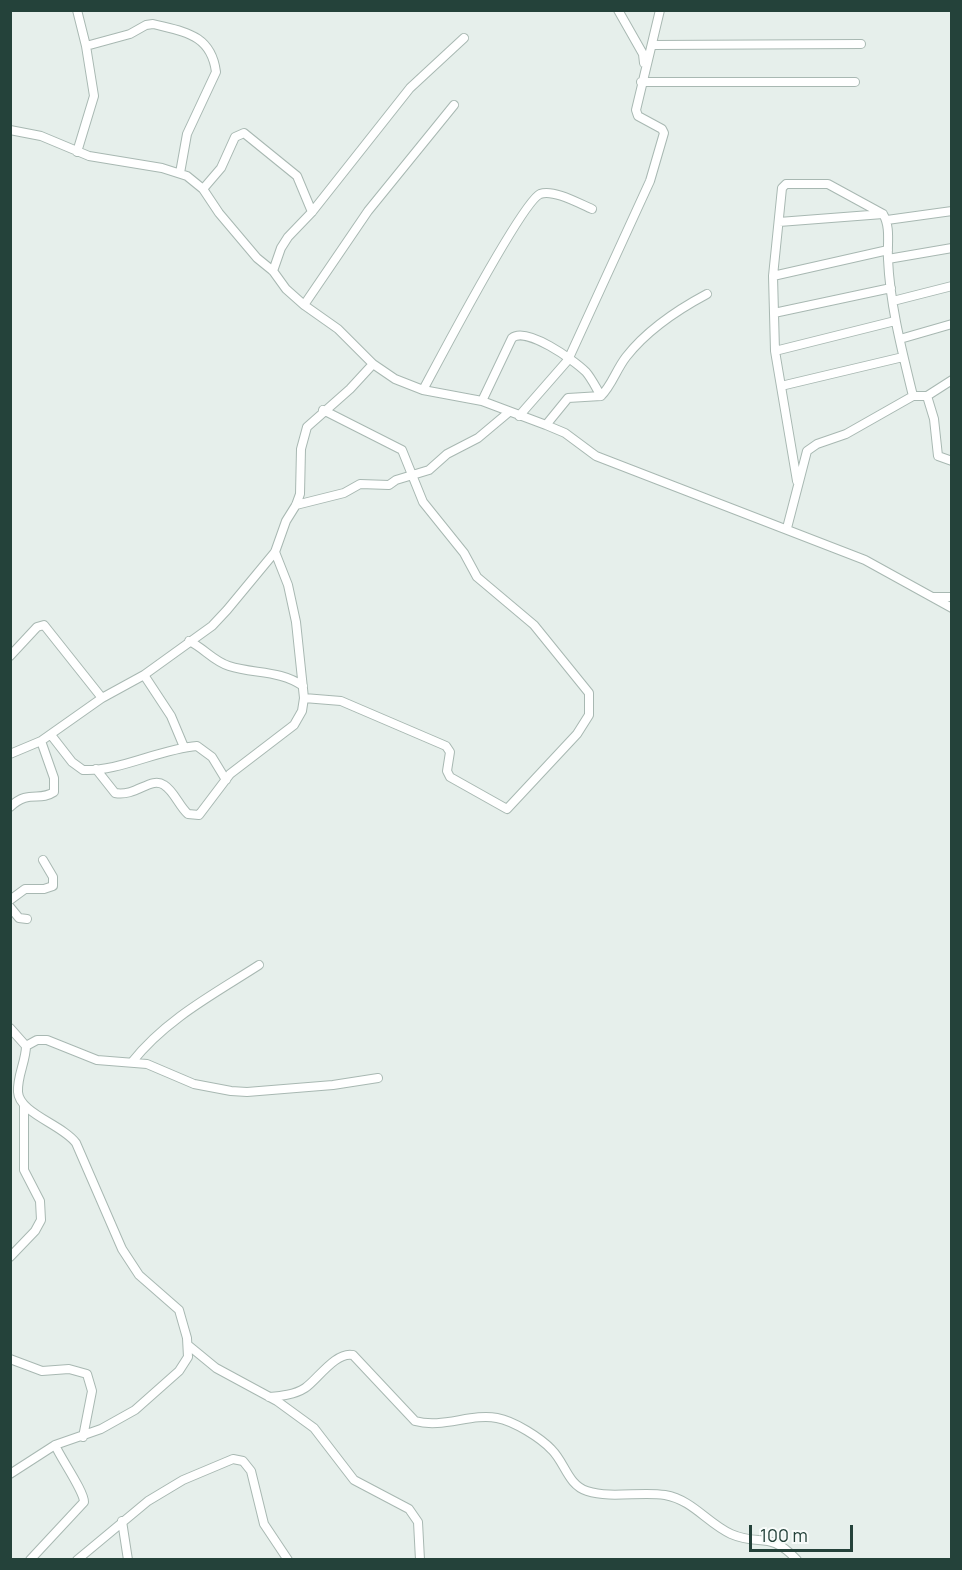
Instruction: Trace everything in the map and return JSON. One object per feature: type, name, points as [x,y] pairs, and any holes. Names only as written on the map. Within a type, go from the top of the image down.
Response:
[{"type":"street","points":[[76,152],[94,96],[86,46],[77,10]]},
{"type":"street","points":[[618,10],[643,54],[645,68]]},
{"type":"street","points":[[519,416],[568,360],[650,181],[663,139],[663,129],[638,116],[636,110],[660,10]]},
{"type":"street","points":[[86,46],[130,34],[146,24],[195,34],[205,45],[214,61],[216,72],[187,134],[180,173]]},
{"type":"street","points":[[273,271],[281,248],[410,88],[465,38]]},
{"type":"street","points":[[652,45],[861,44]]},
{"type":"street","points":[[641,82],[855,82]]},
{"type":"street","points":[[303,305],[368,212],[454,105]]},
{"type":"street","points":[[10,130],[41,136],[76,152],[180,173],[203,189],[226,222],[257,258],[273,271],[286,289],[303,305],[338,329],[373,364],[395,379],[423,390],[482,401],[546,424],[565,433],[605,459],[787,528],[875,565],[951,608]]},
{"type":"street","points":[[203,189],[221,168],[235,137],[244,133],[297,176],[312,212]]},
{"type":"street","points":[[797,482],[775,351],[773,276],[782,188],[786,184],[834,186],[885,217]]},
{"type":"street","points":[[423,390],[492,266],[535,198],[549,193],[592,209]]},
{"type":"street","points":[[778,222],[951,211]]},
{"type":"street","points":[[885,217],[896,321],[913,396]]},
{"type":"street","points":[[773,276],[888,254],[951,248]]},
{"type":"street","points":[[893,301],[951,286]]},
{"type":"street","points":[[774,313],[891,288]]},
{"type":"street","points":[[546,424],[567,398],[601,396],[608,389],[627,356],[657,326],[707,294]]},
{"type":"street","points":[[775,351],[896,321]]},
{"type":"street","points":[[900,339],[951,324]]},
{"type":"street","points":[[482,401],[512,338],[517,334],[534,336],[585,371],[601,396]]},
{"type":"street","points":[[781,386],[903,357]]},
{"type":"street","points":[[10,754],[51,735],[102,698],[144,675],[212,626],[275,552],[286,521],[300,494],[304,434],[307,427],[323,410],[350,389],[373,364]]},
{"type":"street","points":[[787,528],[797,482],[807,451],[873,420],[890,406],[913,396],[927,396],[951,380]]},
{"type":"street","points":[[927,396],[934,419],[938,456],[951,461]]},
{"type":"street","points":[[304,698],[341,701],[446,746],[450,752],[447,771],[450,777],[507,809],[569,743],[589,715],[590,699],[586,687],[517,608],[477,577],[464,553],[423,502],[411,476],[406,457],[397,446],[323,410]]},
{"type":"street","points":[[296,505],[345,493],[360,484],[389,485],[429,470],[447,454],[478,438],[509,412]]},
{"type":"street","points":[[96,769],[115,793],[128,795],[151,783],[167,786],[184,810],[193,815],[204,811],[226,780],[299,719],[304,698],[296,622],[288,585],[275,552]]},
{"type":"street","points":[[933,597],[951,597]]},
{"type":"street","points":[[10,656],[37,627],[44,626],[102,698]]},
{"type":"street","points":[[189,641],[200,646],[218,662],[242,669],[286,676],[303,686]]},
{"type":"street","points":[[144,675],[171,716],[184,747]]},
{"type":"street","points":[[51,735],[77,768],[96,769],[184,747],[197,746],[205,750],[226,780]]},
{"type":"street","points":[[10,807],[26,796],[48,796],[54,792],[54,777],[41,741]]},
{"type":"street","points":[[10,900],[25,889],[44,889],[53,886],[53,877],[43,860]]},
{"type":"street","points":[[10,907],[15,915],[27,919]]},
{"type":"street","points":[[132,1062],[158,1033],[215,992],[259,965]]},
{"type":"street","points":[[10,1028],[26,1046]]},
{"type":"street","points":[[26,1046],[42,1039],[97,1060],[147,1064],[194,1084],[247,1092],[353,1083],[378,1078]]},
{"type":"street","points":[[10,1257],[35,1231],[41,1220],[40,1202],[24,1170],[24,1105],[18,1093],[26,1046]]},
{"type":"street","points":[[10,1474],[55,1445],[83,1437],[117,1421],[146,1400],[184,1365],[188,1345],[179,1310],[139,1275],[122,1249],[76,1143],[63,1130],[24,1105]]},
{"type":"street","points":[[188,1345],[216,1368],[269,1397],[314,1428],[354,1480],[409,1509],[418,1522],[419,1558]]},
{"type":"street","points":[[269,1397],[285,1396],[304,1389],[322,1371],[349,1353],[373,1373],[415,1421],[498,1418],[552,1449],[572,1480],[584,1490],[597,1493],[652,1493],[680,1498],[730,1534],[775,1541],[797,1560]]},
{"type":"street","points":[[10,1359],[42,1371],[69,1370],[87,1374],[92,1391],[83,1437]]},
{"type":"street","points":[[30,1560],[84,1502],[82,1492],[64,1466],[55,1445]]},
{"type":"street","points":[[77,1560],[148,1501],[183,1480],[220,1463],[238,1460],[247,1464],[251,1471],[264,1524],[288,1560]]},
{"type":"street","points":[[122,1521],[128,1560]]}]
